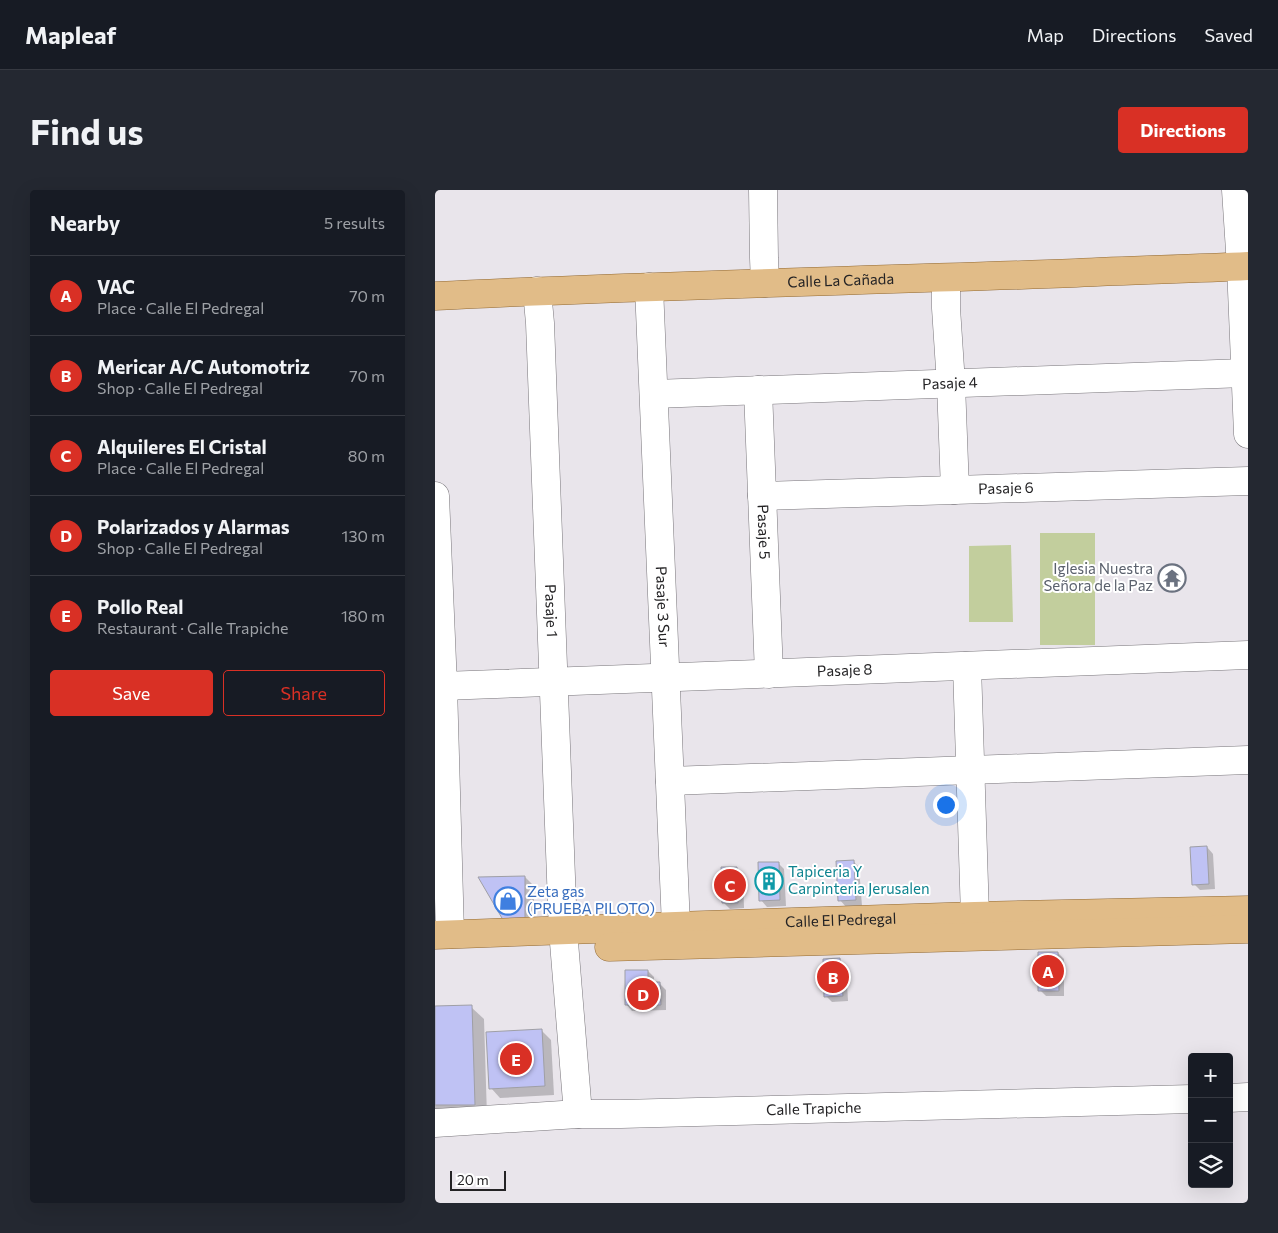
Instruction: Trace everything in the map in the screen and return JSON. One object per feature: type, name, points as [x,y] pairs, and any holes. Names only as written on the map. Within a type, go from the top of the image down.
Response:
[{"type":"main road","name":"Calle La Cañada","points":[[435,296],[1244,266]]},
{"type":"main road","name":"Calle El Pedregal","points":[[564,939],[676,926],[975,916],[1248,910]]},
{"type":"main road","name":"Calle El Pedregal","points":[[440,941],[1248,929]]},
{"type":"street","points":[[763,190],[765,283]]},
{"type":"street","points":[[1236,190],[1244,266],[1245,374],[1248,434]]},
{"type":"street","points":[[946,278],[955,490]]},
{"type":"street","name":"Pasaje 3 Sur","points":[[649,287],[676,926]]},
{"type":"street","name":"Pasaje 1","points":[[537,291],[540,323],[555,682],[564,939],[578,1114]]},
{"type":"street","name":"Pasaje 4","points":[[654,394],[1245,374]]},
{"type":"street","name":"Pasaje 5","points":[[758,390],[769,674]]},
{"type":"street","name":"Pasaje 6","points":[[762,496],[1248,481]]},
{"type":"street","points":[[435,496],[443,686],[440,941]]},
{"type":"street","name":"Pasaje 8","points":[[443,686],[1248,655]]},
{"type":"street","points":[[967,666],[975,916]]},
{"type":"street","points":[[670,781],[1248,760]]},
{"type":"street","points":[[1233,1098],[1248,1097]]},
{"type":"street","name":"Calle Trapiche","points":[[435,1123],[578,1114],[1188,1099]]},
{"type":"green space","points":[[1040,533],[1095,533],[1095,645],[1040,645]]},
{"type":"green space","points":[[1011,545],[1013,622],[969,622],[969,546]]},
{"type":"building","points":[[1207,846],[1209,884],[1192,885],[1190,847]]},
{"type":"building","points":[[854,860],[856,900],[838,901],[836,861]]},
{"type":"building","name":"Tapiceria Y Carpinteria Jerusalen","points":[[758,862],[779,862],[780,900],[759,901]]},
{"type":"building","points":[[721,867],[737,867],[738,903],[722,903]]},
{"type":"building","name":"Zeta gas (PRUEBA PILOTO)","points":[[525,876],[525,925],[506,925],[478,877]]},
{"type":"building","points":[[1038,952],[1058,952],[1059,991],[1038,991]]},
{"type":"building","points":[[840,958],[843,996],[824,997],[823,959]]},
{"type":"building","points":[[625,970],[648,970],[648,982],[660,982],[661,1005],[625,1005]]},
{"type":"building","points":[[472,1005],[475,1105],[435,1105],[435,1006]]},
{"type":"building","points":[[542,1029],[545,1086],[489,1089],[486,1032]]},
{"type":"place","name":"Iglesia Nuestra Señora de la Paz","points":[[1172,578]]},
{"type":"place","name":"Tapiceria Y Carpinteria Jerusalen","points":[[769,881]]},
{"type":"place","name":"Alquileres El Cristal","points":[[730,885]]},
{"type":"place","name":"Zeta gas (PRUEBA PILOTO)","points":[[508,901]]},
{"type":"place","name":"VAC","points":[[1048,971]]},
{"type":"place","name":"Mericar A/C Automotriz","points":[[833,977]]},
{"type":"place","name":"Polarizados y Alarmas","points":[[643,994]]},
{"type":"place","name":"Pollo Real","points":[[516,1059]]}]
